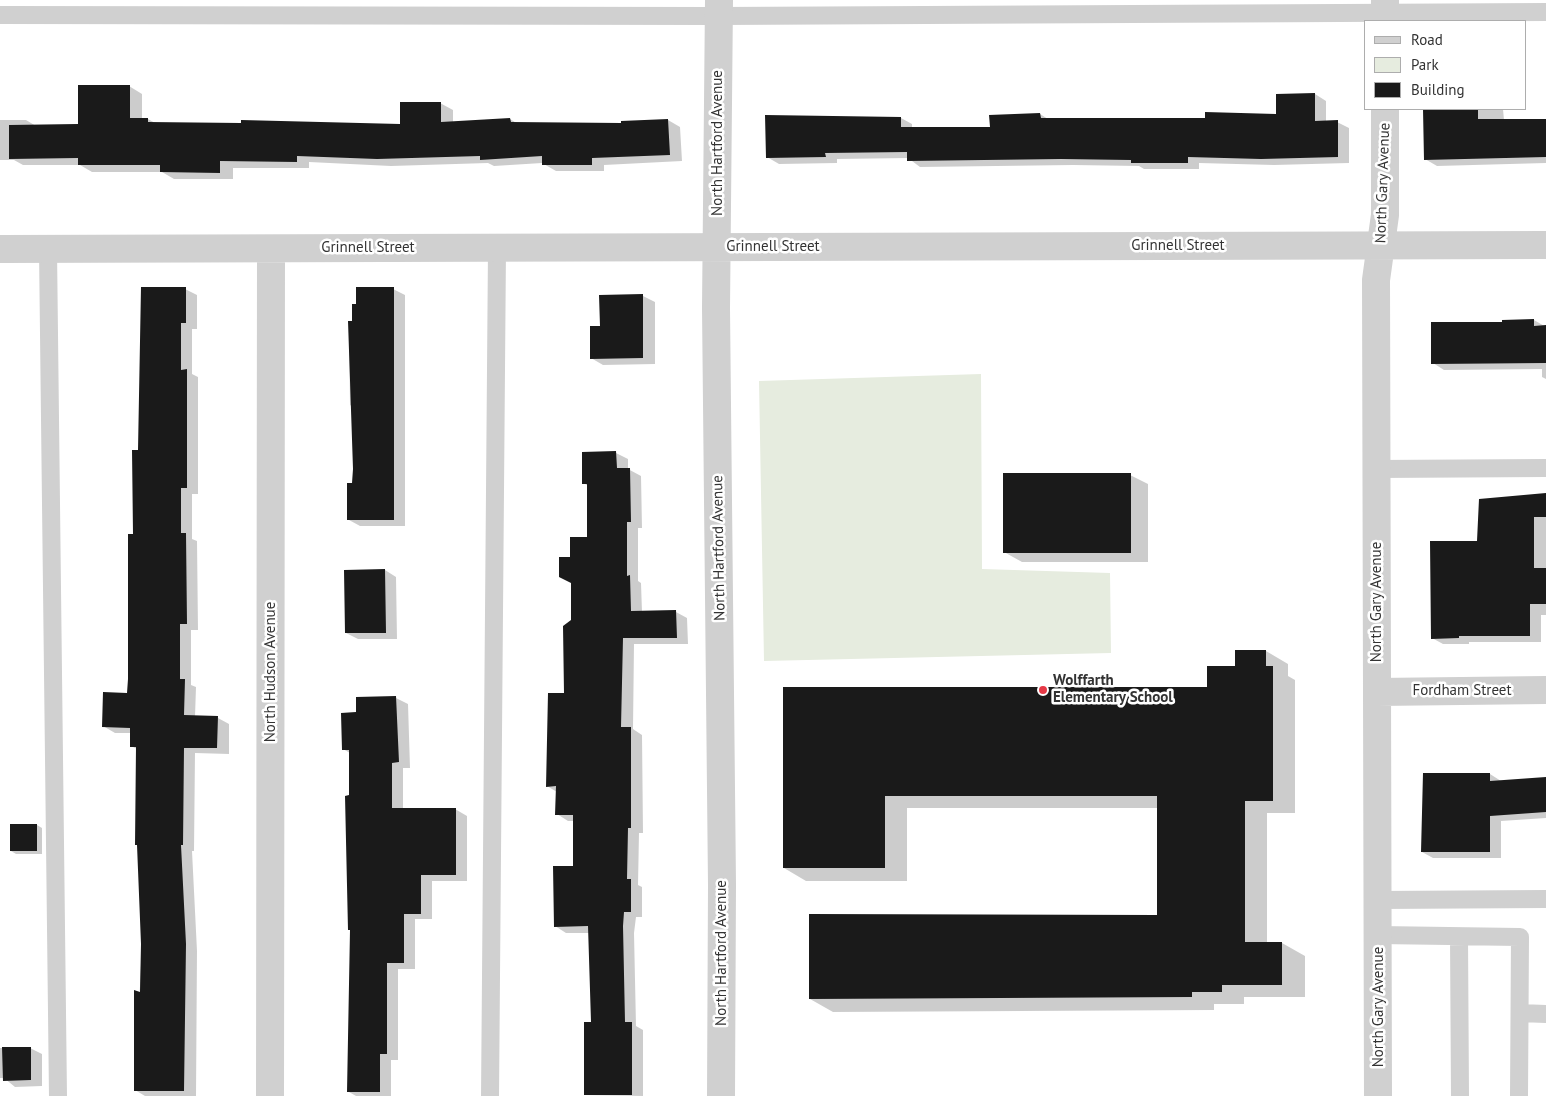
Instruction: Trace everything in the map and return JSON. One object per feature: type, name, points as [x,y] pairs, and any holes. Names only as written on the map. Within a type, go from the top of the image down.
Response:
[{"type":"street","name":"North Hartford Avenue","points":[[719,8],[716,328],[722,885],[721,1096]]},
{"type":"street","name":"North Gary Avenue","points":[[1378,1096],[1376,280],[1385,215],[1385,110]]},
{"type":"street","name":"Grinnell Street","points":[[0,249],[1546,245]]},
{"type":"street","name":"North Hudson Avenue","points":[[270,1096],[271,249]]},
{"type":"street","name":"Fordham Street","points":[[1377,692],[1546,690]]},
{"type":"lane","points":[[0,15],[719,8],[1546,12]]},
{"type":"lane","points":[[490,1096],[497,248]]},
{"type":"lane","points":[[48,249],[58,1096]]},
{"type":"lane","points":[[1376,469],[1546,468]]},
{"type":"lane","points":[[1378,900],[1546,899]]},
{"type":"lane","points":[[1378,935],[1520,937],[1519,1096]]},
{"type":"lane","points":[[1459,937],[1460,1096]]},
{"type":"lane","points":[[1520,1013],[1546,1014]]},
{"type":"green space","points":[[981,374],[982,569],[1110,573],[1111,653],[764,661],[759,381]]},
{"type":"building","points":[[78,85],[130,85],[130,118],[148,118],[148,122],[241,123],[241,120],[400,124],[400,102],[441,102],[441,122],[510,118],[511,122],[621,123],[621,121],[668,119],[670,155],[592,158],[592,165],[542,165],[542,156],[480,160],[480,156],[377,159],[297,156],[297,162],[220,161],[220,173],[160,172],[160,165],[78,165],[78,158],[9,159],[9,125],[78,124]]},
{"type":"building","points":[[1315,93],[1315,121],[1338,120],[1338,157],[1261,159],[1188,157],[1188,163],[1131,163],[1131,160],[1061,159],[907,161],[907,152],[825,153],[826,157],[766,158],[765,115],[901,117],[901,127],[990,127],[989,115],[1040,113],[1041,118],[1205,118],[1205,112],[1276,114],[1276,94]]},
{"type":"building","points":[[1423,110],[1478,110],[1478,119],[1546,119],[1546,157],[1424,160]]},
{"type":"building","points":[[141,287],[186,287],[186,323],[181,323],[181,370],[187,369],[187,488],[181,488],[181,533],[186,533],[187,624],[180,624],[180,679],[185,679],[184,715],[218,716],[217,748],[184,748],[183,845],[181,845],[186,944],[184,1091],[134,1091],[134,990],[140,992],[141,944],[137,845],[135,845],[136,747],[130,747],[130,728],[102,727],[103,692],[127,693],[128,534],[133,534],[132,450],[138,450]]},
{"type":"building","points":[[356,287],[394,287],[394,520],[347,520],[347,483],[352,483],[353,469],[348,321],[352,321],[352,304],[356,304]]},
{"type":"building","points":[[643,294],[643,358],[590,359],[590,326],[600,326],[599,295]]},
{"type":"building","points":[[1534,319],[1534,326],[1546,325],[1546,363],[1431,364],[1431,322],[1502,322],[1502,320]]},
{"type":"building","points":[[616,451],[617,468],[630,468],[631,522],[627,522],[627,576],[630,575],[631,611],[676,610],[677,638],[623,638],[621,727],[631,727],[631,828],[628,828],[627,879],[631,879],[631,912],[624,912],[623,926],[625,1022],[632,1022],[632,1095],[584,1095],[584,1022],[591,1022],[588,926],[554,927],[553,866],[573,866],[573,815],[555,815],[556,786],[546,787],[548,693],[564,693],[563,626],[571,620],[571,583],[559,577],[559,557],[570,557],[570,537],[587,537],[587,484],[582,484],[582,452]]},
{"type":"building","points":[[1003,473],[1131,473],[1131,553],[1003,553]]},
{"type":"building","points":[[1546,493],[1546,517],[1534,517],[1534,568],[1546,568],[1546,604],[1530,604],[1530,636],[1459,636],[1459,638],[1431,639],[1430,541],[1477,541],[1479,499]]},
{"type":"building","points":[[385,569],[386,633],[345,633],[344,570]]},
{"type":"building","points":[[1235,650],[1266,650],[1266,666],[1273,666],[1273,801],[1245,801],[1245,942],[1282,942],[1282,985],[1222,985],[1222,992],[1192,992],[1192,997],[809,999],[809,914],[1157,915],[1157,796],[885,796],[885,868],[783,868],[783,687],[1207,687],[1207,666],[1235,666]]},
{"type":"building","points":[[396,696],[399,762],[392,763],[392,808],[456,808],[456,875],[421,875],[421,914],[404,914],[404,963],[387,963],[387,1054],[380,1054],[380,1092],[347,1092],[350,930],[348,930],[345,796],[349,795],[349,750],[342,750],[341,713],[356,712],[356,697]]},
{"type":"building","points":[[1423,773],[1490,773],[1490,781],[1546,777],[1546,812],[1490,816],[1490,852],[1421,852]]},
{"type":"building","points":[[10,824],[37,824],[37,851],[10,851]]},
{"type":"building","points":[[2,1047],[31,1047],[31,1080],[3,1081]]},
{"type":"place","name":"Wolffarth Elementary School","points":[[1043,690]]}]
